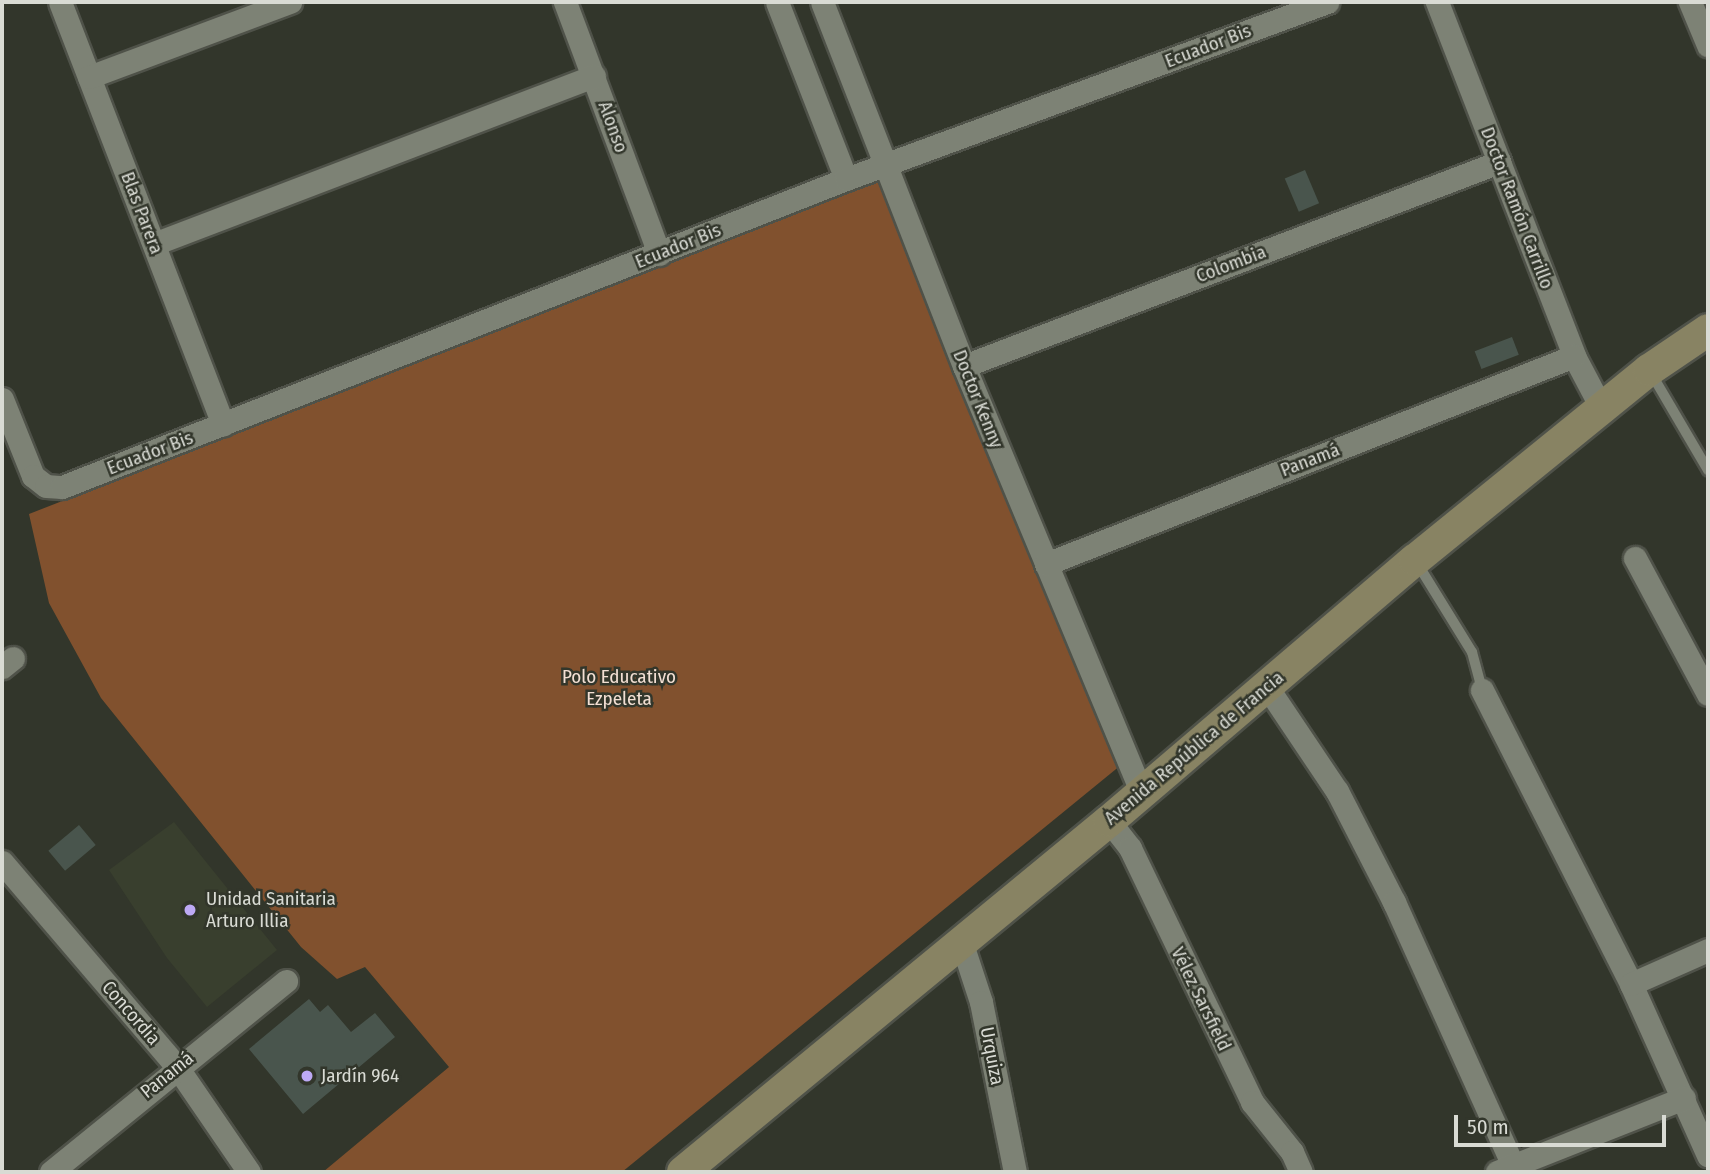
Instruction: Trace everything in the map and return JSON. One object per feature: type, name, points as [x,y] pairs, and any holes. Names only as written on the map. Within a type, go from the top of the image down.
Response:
[{"type":"main road","name":"Avenida República de Francia","points":[[683,1172],[1109,821],[1415,560],[1603,411],[1649,370],[1708,330]]},
{"type":"street","name":"Blas Parera","points":[[60,2],[223,425]]},
{"type":"street","points":[[89,77],[290,2]]},
{"type":"street","name":"Alonso","points":[[565,2],[659,254]]},
{"type":"street","points":[[777,2],[846,178]]},
{"type":"street","name":"Doctor Kenny","points":[[822,2],[964,366],[1142,793]]},
{"type":"street","name":"Ecuador Bis","points":[[2,399],[33,476],[46,486],[62,487],[659,254],[846,178],[885,167],[1327,2]]},
{"type":"street","name":"Doctor Ramón Carrillo","points":[[1437,2],[1574,356],[1603,411]]},
{"type":"street","points":[[1689,2],[1708,45]]},
{"type":"street","points":[[154,244],[594,76]]},
{"type":"street","name":"Colombia","points":[[964,366],[1499,162]]},
{"type":"street","name":"Panamá","points":[[1046,564],[1574,356]]},
{"type":"street","points":[[1635,558],[1708,694]]},
{"type":"street","points":[[1267,687],[1337,791],[1388,890],[1509,1170],[1684,1098]]},
{"type":"street","points":[[1482,690],[1631,984],[1708,1155]]},
{"type":"street","name":"Vélez Sarsfield","points":[[1109,821],[1130,848],[1252,1102],[1292,1152],[1301,1172]]},
{"type":"street","name":"Concordia","points":[[2,862],[177,1067],[249,1172]]},
{"type":"street","name":"Urquiza","points":[[961,941],[981,1002],[1015,1172]]},
{"type":"street","points":[[1631,984],[1708,950]]},
{"type":"street","name":"Panamá","points":[[51,1172],[286,981]]},
{"type":"lane","points":[[1649,370],[1708,470]]},
{"type":"lane","points":[[1415,560],[1472,652],[1482,690]]},
{"type":"shaded area","name":"Unidad Sanitaria Arturo Illia","points":[[174,822],[277,950],[207,1007],[167,958],[109,870]]},
{"type":"green space","name":"Polo Educativo Ezpeleta","points":[[880,181],[1121,765],[622,1172],[323,1172],[449,1067],[365,967],[337,979],[301,947],[101,698],[49,603],[29,514]]},
{"type":"building","points":[[1305,170],[1319,203],[1299,212],[1285,179]]},
{"type":"building","points":[[1512,337],[1519,355],[1481,369],[1475,351]]},
{"type":"building","points":[[79,825],[96,845],[65,871],[48,851]]},
{"type":"building","points":[[309,999],[320,1012],[328,1005],[351,1032],[375,1013],[395,1037],[303,1114],[249,1049]]},
{"type":"place","name":"Unidad Sanitaria Arturo Illia","points":[[190,910]]},
{"type":"place","name":"Jardín 964","points":[[307,1076]]}]
